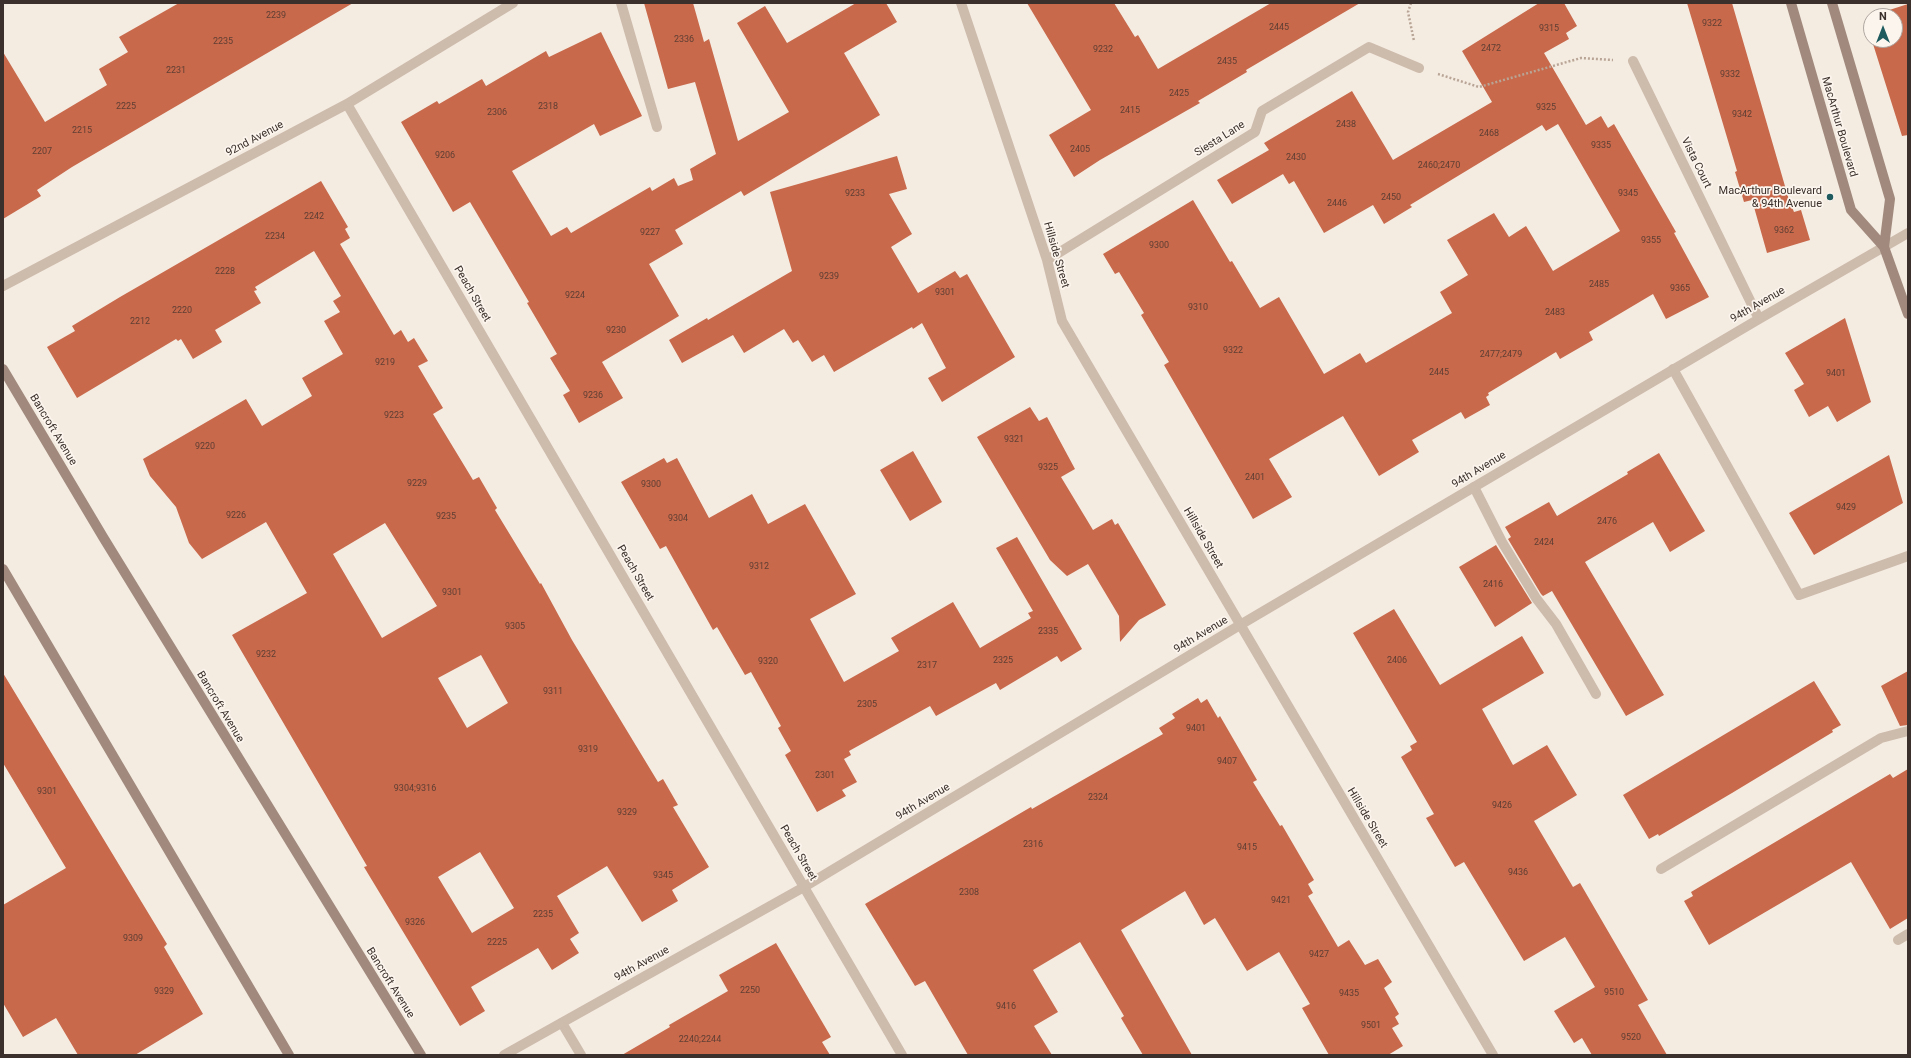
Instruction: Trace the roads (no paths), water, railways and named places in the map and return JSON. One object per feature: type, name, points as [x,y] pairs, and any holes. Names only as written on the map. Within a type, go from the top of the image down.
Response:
[{"type":"main road","name":"MacArthur Boulevard","points":[[1791,3],[1851,210],[1884,247],[1908,314]]},
{"type":"main road","name":"MacArthur Boulevard","points":[[1832,3],[1890,199],[1884,247]]},
{"type":"main road","name":"Bancroft Avenue","points":[[3,369],[107,544],[421,1055]]},
{"type":"main road","points":[[3,569],[289,1055]]},
{"type":"street","name":"92nd Avenue","points":[[3,286],[347,104],[512,3]]},
{"type":"street","points":[[621,3],[657,127]]},
{"type":"street","name":"Hillside Street","points":[[961,3],[1048,260],[1062,321],[1493,1055]]},
{"type":"street","name":"Siesta Lane","points":[[1048,260],[1255,132],[1262,111],[1370,47],[1419,68]]},
{"type":"street","name":"Vista Court","points":[[1633,62],[1758,319]]},
{"type":"street","name":"Peach Street","points":[[347,104],[902,1055]]},
{"type":"street","name":"94th Avenue","points":[[504,1055],[804,887],[1673,369],[1908,233]]},
{"type":"street","points":[[1673,369],[1799,594],[1908,556]]},
{"type":"street","points":[[1474,488],[1502,542],[1536,598],[1556,624],[1596,694]]},
{"type":"street","points":[[1662,869],[1881,738],[1908,731]]},
{"type":"street","points":[[1898,940],[1908,934]]},
{"type":"street","points":[[562,1023],[581,1055]]},
{"type":"place","name":"MacArthur Boulevard & 94th Avenue","points":[[1830,197]]}]
